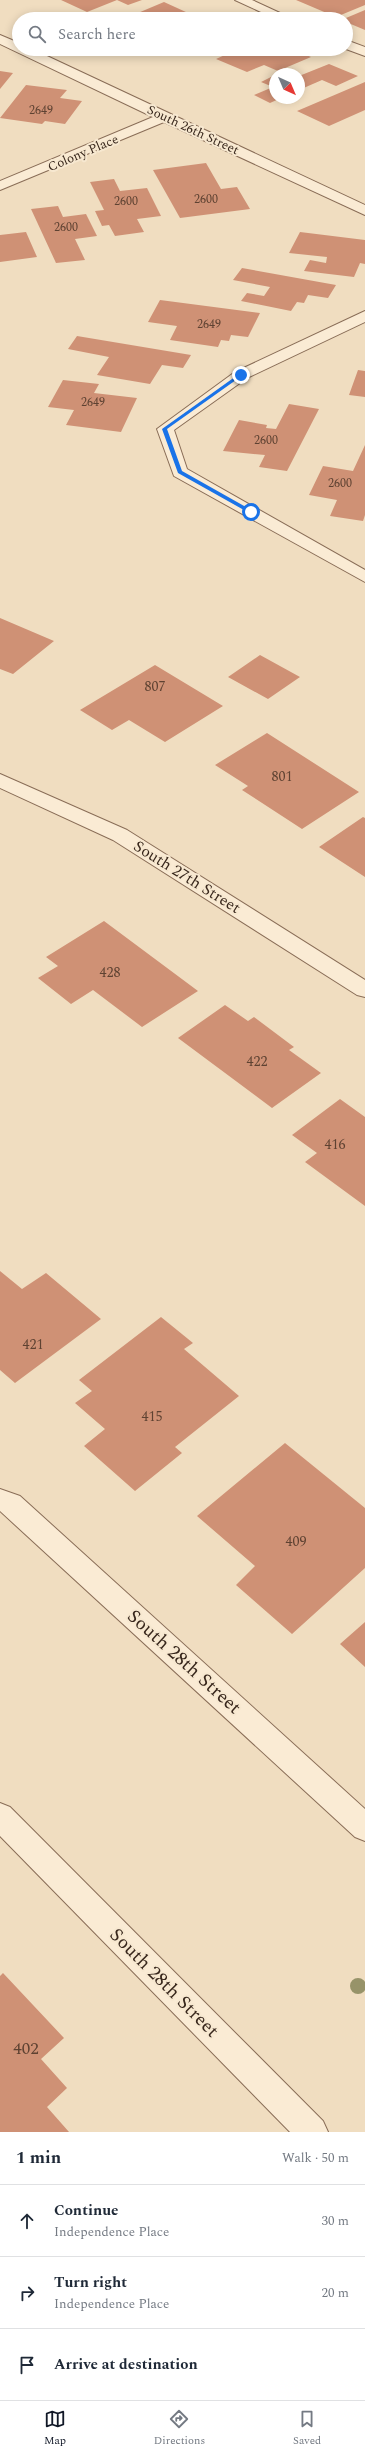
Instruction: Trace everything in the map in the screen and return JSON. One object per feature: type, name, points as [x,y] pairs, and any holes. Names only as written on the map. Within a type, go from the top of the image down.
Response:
[{"type":"street","points":[[241,0],[270,12]]},
{"type":"street","name":"South 26th Street","points":[[0,39],[12,44]]},
{"type":"street","points":[[353,47],[365,52]]},
{"type":"street","name":"South 26th Street","points":[[37,56],[365,211]]},
{"type":"street","name":"Colony Place","points":[[0,186],[164,117]]},
{"type":"street","points":[[365,316],[241,375],[165,429],[180,472],[365,577]]},
{"type":"street","name":"South 27th Street","points":[[0,780],[120,835],[365,990]]},
{"type":"street","name":"South 28th Street","points":[[0,1500],[11,1504],[365,1828]]},
{"type":"street","name":"South 28th Street","points":[[0,1816],[312,2132]]},
{"type":"building","points":[[61,0],[117,0],[87,12]]},
{"type":"building","points":[[117,0],[142,0],[128,5]]},
{"type":"building","points":[[296,0],[365,0],[365,5],[348,12],[324,12]]},
{"type":"building","points":[[164,2],[186,12],[140,12]]},
{"type":"building","points":[[365,10],[365,30],[353,25],[353,15]]},
{"type":"building","points":[[223,56],[311,57],[285,68],[271,68],[264,65],[247,72],[216,59]]},
{"type":"building","points":[[329,64],[358,76],[336,86],[322,80],[305,87],[305,74]]},
{"type":"building","points":[[0,71],[13,73],[0,89]]},
{"type":"building","points":[[269,78],[269,85],[261,82]]},
{"type":"building","points":[[365,82],[365,110],[329,126],[297,111]]},
{"type":"building","points":[[26,85],[67,90],[60,98],[82,101],[65,124],[45,121],[42,124],[0,118]]},
{"type":"building","points":[[269,89],[269,102],[254,95]]},
{"type":"building","points":[[206,163],[221,189],[237,187],[250,209],[180,218],[153,170]]},
{"type":"building","points":[[114,179],[120,191],[147,188],[161,216],[137,219],[144,232],[115,236],[109,225],[102,226],[95,211],[104,210],[90,182]]},
{"type":"building","points":[[58,206],[63,217],[86,214],[97,236],[75,239],[85,260],[56,263],[31,209]]},
{"type":"building","points":[[26,232],[37,257],[0,262],[0,235]]},
{"type":"building","points":[[300,232],[365,240],[365,264],[360,263],[354,277],[304,271],[310,260],[326,263],[327,257],[289,253]]},
{"type":"building","points":[[242,268],[336,285],[328,298],[308,295],[304,303],[297,302],[291,311],[241,301],[247,293],[264,296],[270,287],[233,280]]},
{"type":"building","points":[[160,300],[260,313],[248,337],[231,335],[229,341],[221,340],[218,347],[170,340],[177,326],[148,322]]},
{"type":"building","points":[[77,336],[191,355],[183,368],[162,365],[150,384],[97,375],[109,357],[68,349]]},
{"type":"building","points":[[358,370],[365,371],[365,397],[349,395]]},
{"type":"building","points":[[63,380],[99,384],[94,393],[137,398],[121,432],[66,425],[74,410],[48,407]]},
{"type":"building","points":[[289,404],[319,409],[287,471],[259,467],[265,455],[223,451],[239,420],[267,425],[266,428],[276,429]]},
{"type":"building","points":[[365,445],[365,515],[363,521],[330,516],[337,500],[309,495],[323,466],[353,471]]},
{"type":"building","points":[[0,618],[54,641],[13,674],[0,669]]},
{"type":"building","points":[[260,655],[300,677],[268,699],[228,677]]},
{"type":"building","points":[[155,665],[223,706],[165,742],[129,720],[112,730],[80,710]]},
{"type":"building","points":[[267,733],[359,792],[302,829],[242,790],[248,786],[215,765]]},
{"type":"building","points":[[363,817],[365,818],[365,877],[319,847]]},
{"type":"building","points":[[104,921],[198,991],[142,1027],[93,990],[71,1004],[38,978],[58,966],[46,957]]},
{"type":"building","points":[[225,1005],[248,1021],[254,1017],[294,1047],[289,1050],[321,1073],[272,1108],[178,1038]]},
{"type":"building","points":[[340,1099],[365,1117],[365,1206],[305,1162],[317,1153],[292,1135]]},
{"type":"building","points":[[0,1271],[22,1289],[46,1273],[101,1319],[15,1383],[0,1370]]},
{"type":"building","points":[[161,1317],[193,1343],[184,1349],[239,1396],[175,1447],[182,1453],[135,1491],[84,1446],[105,1429],[75,1403],[92,1391],[79,1380]]},
{"type":"building","points":[[285,1443],[365,1508],[365,1568],[292,1634],[236,1585],[255,1566],[197,1516]]},
{"type":"building","points":[[365,1622],[365,1667],[340,1644]]},
{"type":"building","points":[[3,1973],[64,2038],[41,2059],[67,2088],[47,2107],[69,2132],[0,2132],[0,1976]]},
{"type":"route","points":[[241,375],[165,429],[180,472],[251,512]]}]
